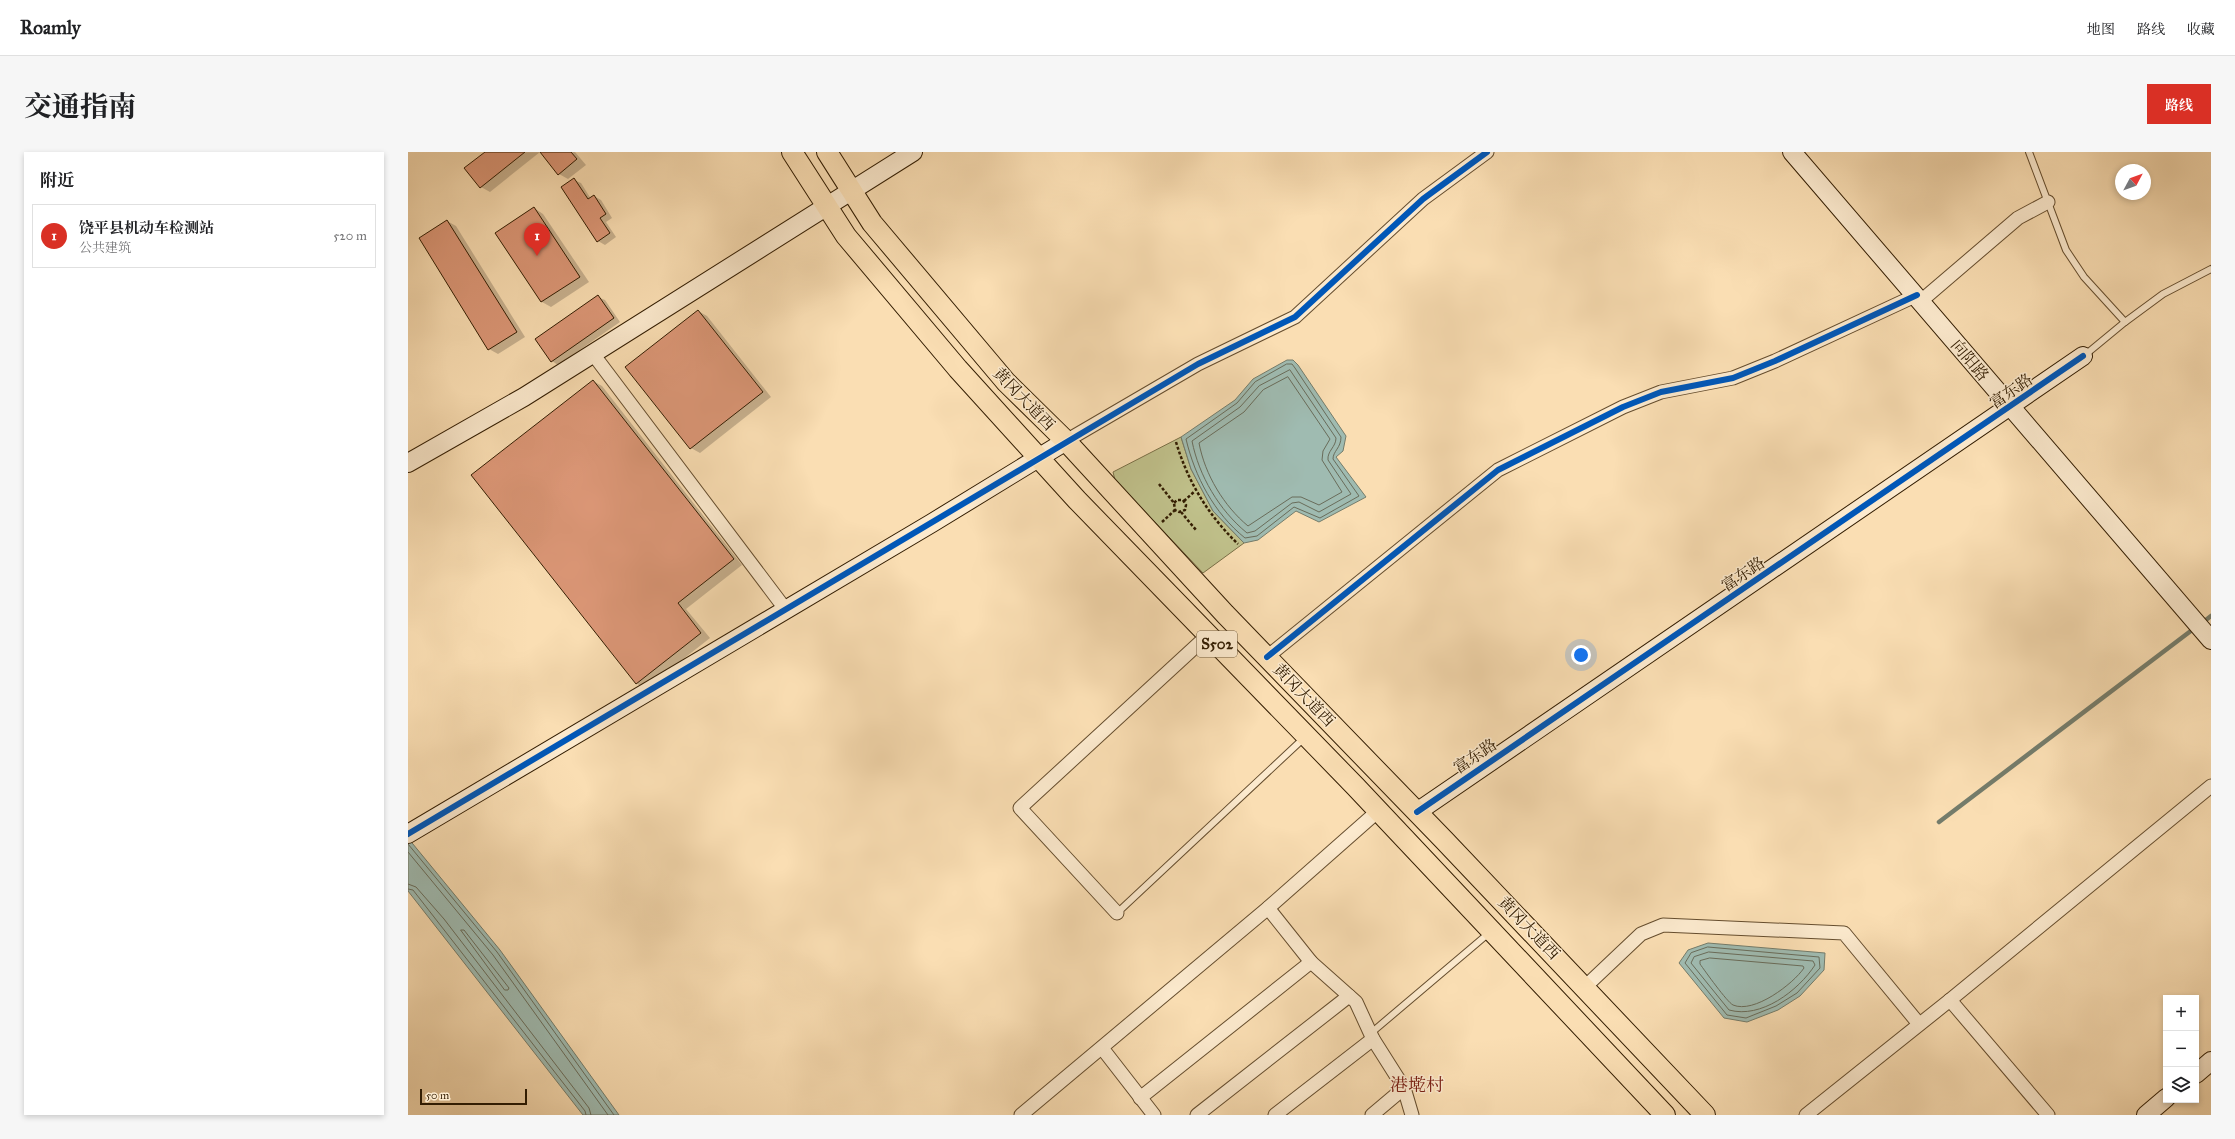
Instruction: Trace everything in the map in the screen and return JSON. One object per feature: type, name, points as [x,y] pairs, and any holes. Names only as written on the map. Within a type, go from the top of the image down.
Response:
[{"type":"main road","name":"黄冈大道西","points":[[792,152],[846,236],[958,369],[1038,457],[1378,810],[1665,1115]]},
{"type":"main road","name":"黄冈大道西","points":[[827,152],[872,223],[950,318],[1006,382],[1066,441],[1267,657],[1586,987],[1705,1115]]},
{"type":"street","points":[[408,463],[524,397],[852,192],[913,152]]},
{"type":"street","points":[[408,834],[786,610],[1038,457],[1198,364],[1295,317],[1423,199],[1487,152]]},
{"type":"street","name":"向阳路","points":[[1792,152],[1919,298],[2010,407],[2211,640]]},
{"type":"street","points":[[1267,657],[1498,470],[1623,407],[1661,392],[1734,378],[1775,362],[1919,298],[2018,218],[2048,202]]},
{"type":"street","points":[[593,354],[786,610]]},
{"type":"street","name":"富东路","points":[[1417,812],[2083,356]]},
{"type":"street","points":[[1117,913],[1020,808],[1208,635]]},
{"type":"street","points":[[1806,1115],[1950,1000],[2211,786]]},
{"type":"street","points":[[1021,1115],[1268,908],[1378,810]]},
{"type":"street","points":[[1268,908],[1311,962],[1356,1002],[1372,1036],[1404,1088],[1412,1115]]},
{"type":"street","points":[[1586,987],[1641,934],[1663,925],[1844,933],[1919,1024]]},
{"type":"street","points":[[1140,1098],[1311,962]]},
{"type":"street","points":[[1197,1115],[1349,996]]},
{"type":"street","points":[[1950,1000],[2048,1115]]},
{"type":"street","points":[[1276,1115],[1372,1036]]},
{"type":"street","points":[[1102,1048],[1154,1115]]},
{"type":"street","points":[[2199,1071],[2211,1061]]},
{"type":"street","points":[[1372,1115],[1404,1088]]},
{"type":"street","points":[[2146,1115],[2163,1101]]},
{"type":"lane","points":[[2029,152],[2066,250],[2084,277],[2125,322]]},
{"type":"lane","points":[[2083,356],[2163,294],[2211,269]]},
{"type":"lane","points":[[1117,913],[1306,736]]},
{"type":"lane","points":[[1372,1036],[1492,931]]},
{"type":"path","points":[[1176,442],[1196,491],[1221,528],[1238,544]]},
{"type":"path","points":[[1159,484],[1174,503],[1175,510]]},
{"type":"path","points":[[1184,501],[1196,491]]},
{"type":"path","points":[[1174,503],[1179,499],[1184,501]]},
{"type":"path","points":[[1181,512],[1186,508],[1184,501]]},
{"type":"path","points":[[1175,510],[1181,512],[1196,530]]},
{"type":"path","points":[[1159,526],[1175,510]]},
{"type":"green space","points":[[1181,437],[1191,469],[1213,511],[1244,543],[1203,573],[1115,480],[1113,472]]},
{"type":"water","points":[[1287,360],[1293,360],[1298,365],[1346,436],[1343,451],[1336,457],[1366,497],[1319,522],[1296,511],[1258,540],[1244,543],[1213,511],[1191,469],[1181,437],[1235,400],[1253,379]]},
{"type":"water","points":[[408,838],[500,950],[619,1115],[583,1115],[408,891]]},
{"type":"water","points":[[1708,943],[1825,953],[1824,970],[1800,996],[1778,1010],[1747,1022],[1724,1018],[1679,963],[1688,950]]},
{"type":"building","points":[[485,152],[525,152],[480,188],[464,168]]},
{"type":"building","points":[[540,152],[571,152],[577,159],[558,175]]},
{"type":"building","points":[[574,178],[588,199],[594,195],[606,214],[600,218],[610,233],[597,242],[561,187]]},
{"type":"building","points":[[534,207],[580,277],[541,302],[495,233]]},
{"type":"building","points":[[447,220],[517,332],[488,350],[419,238]]},
{"type":"building","points":[[598,295],[614,318],[551,362],[535,339]]},
{"type":"building","points":[[698,310],[763,392],[690,449],[625,367]]},
{"type":"building","points":[[593,380],[734,559],[678,603],[701,633],[636,684],[471,475]]},
{"type":"waterway","points":[[2202,623],[2211,616]]},
{"type":"waterway","points":[[1939,822],[2196,627]]},
{"type":"cycle path","points":[[408,834],[1198,364],[1295,317],[1423,199],[1487,152]]},
{"type":"cycle path","points":[[1267,657],[1498,470],[1623,407],[1661,392],[1733,378],[1775,361],[1917,295]]},
{"type":"cycle path","points":[[1417,812],[2083,356]]},
{"type":"place","name":"饶平县机动车检测站","points":[[537,256]]},
{"type":"district","name":"港墘村","points":[[1417,1085]]}]
